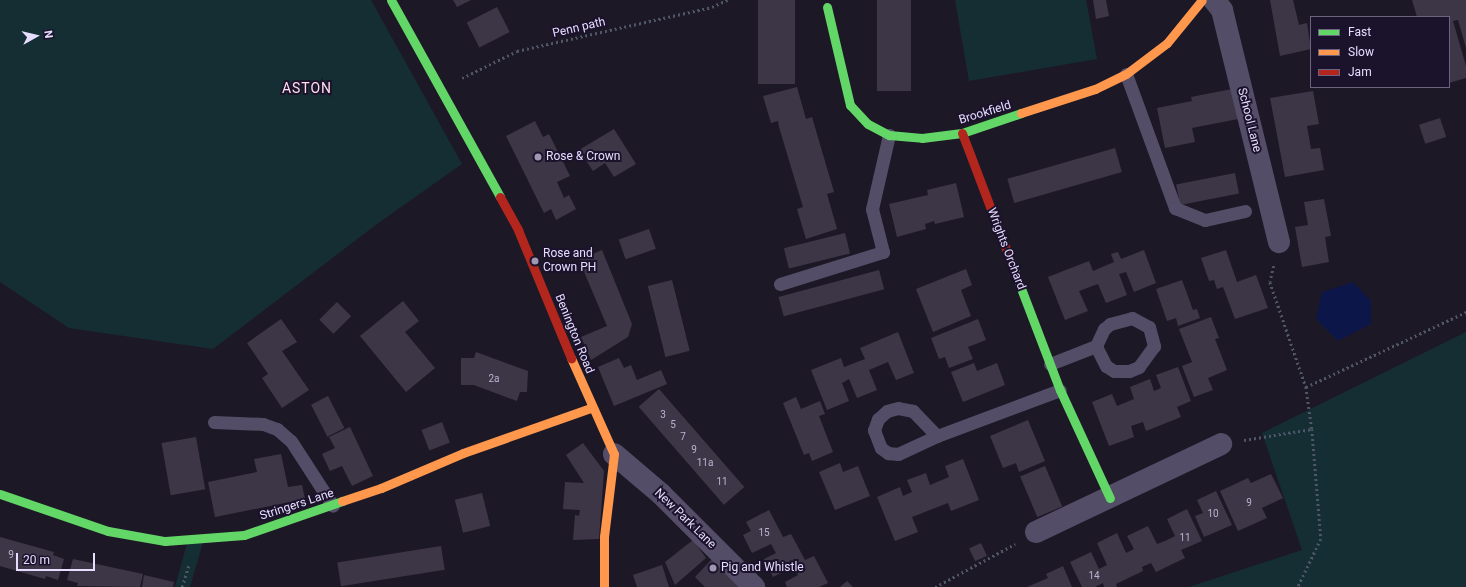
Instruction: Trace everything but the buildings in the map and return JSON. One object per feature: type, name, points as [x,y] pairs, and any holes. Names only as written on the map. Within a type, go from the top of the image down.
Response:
[{"type":"street","name":"Benington Road","points":[[391,0],[518,230],[591,408],[614,454]]},
{"type":"street","name":"Brookfield","points":[[826,7],[850,106],[868,124],[889,135],[922,138],[962,133],[1095,89],[1126,74],[1167,43],[1202,0]]},
{"type":"street","name":"School Lane","points":[[1214,0],[1222,10],[1279,242]]},
{"type":"street","name":"Wrights Orchard","points":[[962,133],[1060,390],[1110,498]]},
{"type":"street","name":"Stringers Lane","points":[[0,494],[108,531],[165,541],[244,535],[333,506],[463,454],[591,408]]},
{"type":"street","points":[[1036,532],[1221,444]]},
{"type":"street","points":[[604,587],[604,537],[614,454]]},
{"type":"street","name":"New Park Lane","points":[[614,454],[661,494],[754,587]]},
{"type":"lane","points":[[1126,74],[1175,208],[1205,220],[1245,211]]},
{"type":"lane","points":[[780,284],[883,252],[872,209],[889,135]]},
{"type":"lane","points":[[1050,364],[1096,346],[1104,329],[1110,324],[1132,318],[1149,327],[1154,346],[1139,367],[1122,371],[1114,371],[1106,366],[1096,346]]},
{"type":"lane","points":[[937,436],[913,411],[898,408],[886,411],[878,419],[874,430],[878,444],[888,453],[898,454],[937,436],[1060,390]]},
{"type":"lane","points":[[214,422],[264,424],[276,429],[291,441],[333,506]]},
{"type":"path","name":"Penn path","points":[[440,89],[517,51],[712,7],[727,0]]},
{"type":"path","points":[[1279,242],[1270,282],[1306,387],[1312,428],[1321,539],[1298,587]]},
{"type":"path","points":[[1306,387],[1466,312]]},
{"type":"path","points":[[1221,444],[1312,428]]},
{"type":"path","points":[[935,587],[1036,532]]},
{"type":"green space","points":[[0,0],[371,0],[462,164],[377,224],[213,349],[69,328],[0,282]]},
{"type":"green space","points":[[955,0],[1086,0],[1097,59],[969,81]]},
{"type":"green space","points":[[1466,332],[1466,587],[1189,587],[1302,550],[1262,433]]},
{"type":"green space","points":[[204,539],[190,587],[175,587],[188,540]]},
{"type":"shaded area","points":[[1353,282],[1371,301],[1371,324],[1338,341],[1316,319],[1322,292]]},
{"type":"traffic: fast","points":[[391,0],[500,197]]},
{"type":"traffic: fast","points":[[827,7],[850,105],[868,124],[889,135],[922,138],[962,133],[1021,113]]},
{"type":"traffic: fast","points":[[1011,262],[1060,390],[1110,498]]},
{"type":"traffic: fast","points":[[0,494],[108,531],[165,541],[244,535],[342,501]]},
{"type":"traffic: slow","points":[[1021,113],[1095,89],[1126,74],[1167,43],[1202,0]]},
{"type":"traffic: slow","points":[[571,358],[614,454],[604,537],[604,587]]},
{"type":"traffic: slow","points":[[342,501],[381,488],[463,453],[591,408]]},
{"type":"traffic: jam","points":[[962,133],[1011,262]]},
{"type":"traffic: jam","points":[[500,197],[518,230],[571,358]]},
{"type":"place","name":"Rose & Crown","points":[[538,157]]},
{"type":"place","name":"Rose and Crown PH","points":[[535,261]]},
{"type":"place","name":"Pig and Whistle","points":[[713,568]]},
{"type":"district","name":"ASTON","points":[[307,88]]}]
